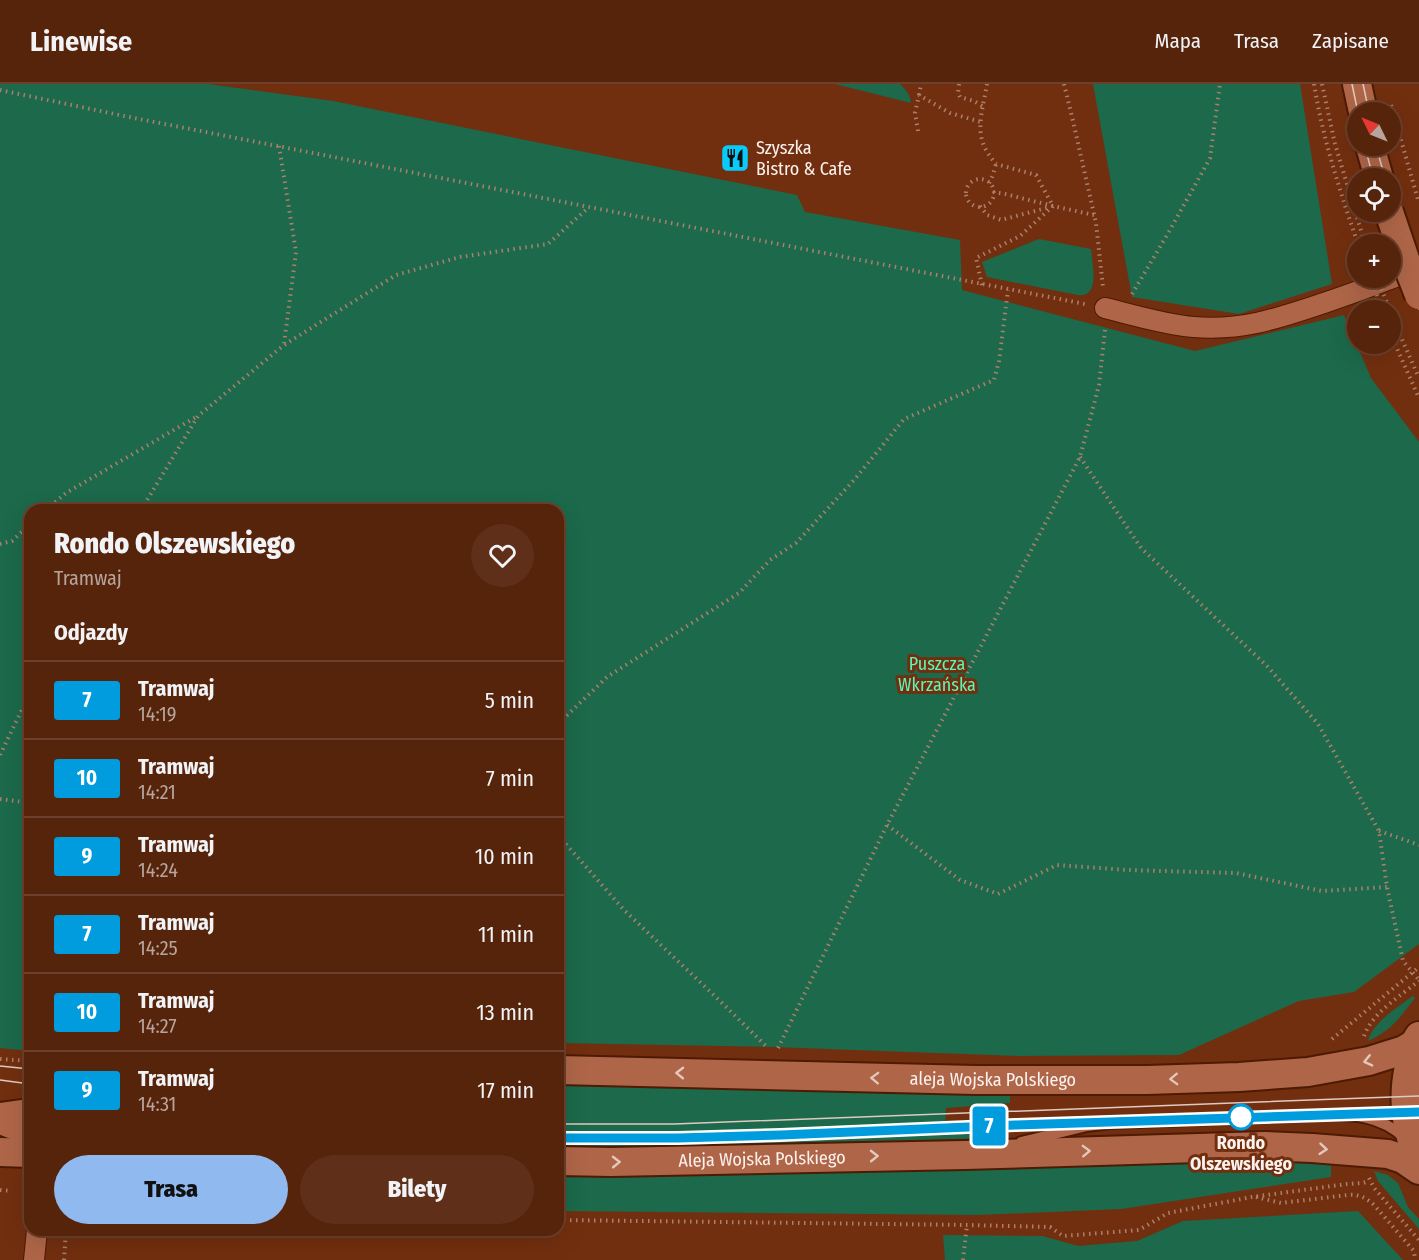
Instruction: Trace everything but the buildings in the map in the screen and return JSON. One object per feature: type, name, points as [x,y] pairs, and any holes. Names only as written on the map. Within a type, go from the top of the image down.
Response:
[{"type":"main road","points":[[1357,84],[1361,102]]},
{"type":"main road","points":[[1392,222],[1419,295]]},
{"type":"main road","points":[[1418,1160],[1408,1125],[1405,1095],[1410,1061],[1419,1037]]},
{"type":"main road","name":"aleja Wojska Polskiego","points":[[564,1070],[988,1080],[1147,1080],[1239,1077],[1308,1072],[1369,1061],[1404,1050],[1414,1044],[1419,1037]]},
{"type":"main road","points":[[0,1118],[24,1114]]},
{"type":"main road","name":"Aleja Wojska Polskiego","points":[[564,1161],[623,1162],[965,1155],[1242,1146],[1289,1146],[1388,1154],[1403,1159],[1418,1160]]},
{"type":"main road","points":[[0,1152],[24,1153]]},
{"type":"street","points":[[1105,308],[1194,327],[1248,326],[1277,319],[1419,268]]},
{"type":"street","points":[[0,1124],[24,1135]]},
{"type":"street","points":[[34,1260],[36,1236]]},
{"type":"path","points":[[918,131],[915,113],[921,84]]},
{"type":"path","points":[[959,84],[960,97],[984,106]]},
{"type":"path","points":[[987,84],[981,122],[985,149],[996,164],[1036,175],[1053,206]]},
{"type":"path","points":[[564,842],[624,910],[775,1055],[887,825],[1080,457],[1100,385],[1106,321],[1096,223],[1064,84]]},
{"type":"path","points":[[0,90],[1105,308],[1128,302],[1210,158],[1220,84]]},
{"type":"path","points":[[1314,84],[1324,136],[1354,234]]},
{"type":"path","points":[[1322,84],[1333,135],[1362,234]]},
{"type":"path","points":[[919,94],[950,113],[981,122]]},
{"type":"path","points":[[1390,101],[1419,203]]},
{"type":"path","points":[[279,146],[296,252],[284,345]]},
{"type":"path","points":[[989,183],[996,164]]},
{"type":"path","points":[[980,206],[990,202],[993,192],[989,183],[979,179],[974,180],[966,193],[970,203],[980,206],[987,215],[1001,220],[1053,206]]},
{"type":"path","points":[[993,192],[1094,215]]},
{"type":"path","points":[[982,285],[976,258],[1020,236],[1053,206]]},
{"type":"path","points":[[53,504],[66,492],[198,416],[284,345],[396,275],[460,257],[548,244],[589,207]]},
{"type":"path","points":[[564,718],[607,677],[739,593],[770,560],[796,543],[855,479],[904,419],[994,380],[999,361],[1008,290]]},
{"type":"path","points":[[1401,336],[1419,378]]},
{"type":"path","points":[[1399,354],[1419,398]]},
{"type":"path","points":[[145,504],[198,416]]},
{"type":"path","points":[[1080,457],[1141,548],[1266,665],[1318,724],[1379,831],[1387,887],[1403,961],[1419,980],[1371,1021],[1363,1042]]},
{"type":"path","points":[[0,544],[12,541],[24,530]]},
{"type":"path","points":[[0,755],[24,705]]},
{"type":"path","points":[[0,799],[24,802]]},
{"type":"path","points":[[887,825],[960,880],[998,894],[1057,865],[1127,870],[1236,873],[1322,891],[1387,887]]},
{"type":"path","points":[[1379,831],[1419,845]]},
{"type":"path","points":[[1328,1042],[1419,967]]},
{"type":"path","points":[[0,1059],[24,1061]]},
{"type":"path","points":[[1368,1172],[1369,1180],[1419,1240]]},
{"type":"path","points":[[564,1220],[1050,1227],[1063,1236],[1139,1230],[1168,1213],[1252,1197],[1363,1183],[1369,1180]]},
{"type":"path","points":[[0,1190],[12,1191]]},
{"type":"path","points":[[1252,1197],[1281,1203],[1359,1195],[1375,1206],[1413,1250],[1416,1260]]},
{"type":"path","points":[[963,1260],[967,1225]]},
{"type":"path","points":[[64,1260],[66,1236]]},
{"type":"green space","name":"Puszcza Wkrzańska","points":[[0,84],[208,84],[333,101],[797,195],[805,212],[960,240],[962,290],[1195,351],[1344,315],[1347,322],[1347,354],[1361,354],[1371,378],[1419,442],[1419,944],[1354,992],[1299,1001],[1179,1055],[1018,1056],[773,1047],[564,1043],[564,504],[24,504],[24,1050],[0,1048]]},
{"type":"green space","points":[[835,84],[900,84],[910,97],[911,103]]},
{"type":"green space","points":[[1093,84],[1300,84],[1332,284],[1239,314],[1132,297]]},
{"type":"green space","points":[[1039,239],[1091,249],[1094,278],[1090,291],[1078,295],[987,277],[982,262]]},
{"type":"green space","points":[[1413,996],[1415,998],[1394,1023],[1383,1033],[1368,1041],[1380,1021]]},
{"type":"green space","points":[[564,1083],[976,1093],[1010,1096],[1010,1103],[946,1108],[945,1133],[1005,1132],[1005,1136],[994,1138],[564,1147]]},
{"type":"green space","points":[[1160,1162],[1331,1162],[1331,1177],[1121,1209],[977,1215],[564,1211],[564,1174]]},
{"type":"green space","points":[[1374,1171],[1388,1175],[1398,1183],[1408,1207],[1419,1219],[1419,1229],[1378,1181]]},
{"type":"green space","points":[[1358,1211],[1403,1260],[945,1260],[943,1235],[1043,1236],[1078,1246],[1137,1241],[1183,1221]]},
{"type":"tram line","points":[[1352,84],[1356,102]]},
{"type":"tram line","points":[[1363,84],[1367,102]]},
{"type":"tram line","points":[[1368,156],[1370,168]]},
{"type":"tram line","points":[[1379,156],[1382,168]]},
{"type":"tram line","points":[[1386,222],[1419,309]]},
{"type":"tram line","points":[[1398,222],[1419,280]]},
{"type":"tram line","points":[[0,1066],[24,1068]]},
{"type":"tram line","points":[[0,1080],[24,1083]]},
{"type":"tram line","points":[[564,1124],[674,1124],[1419,1096]]},
{"type":"tram line","points":[[564,1138],[781,1135],[1419,1112]]},
{"type":"tram line","name":"7","points":[[564,1138],[781,1135],[1419,1112]]},
{"type":"place","name":"Szyszka Bistro & Cafe","points":[[735,158]]},
{"type":"place","name":"Rondo Olszewskiego","points":[[1241,1117]]}]
